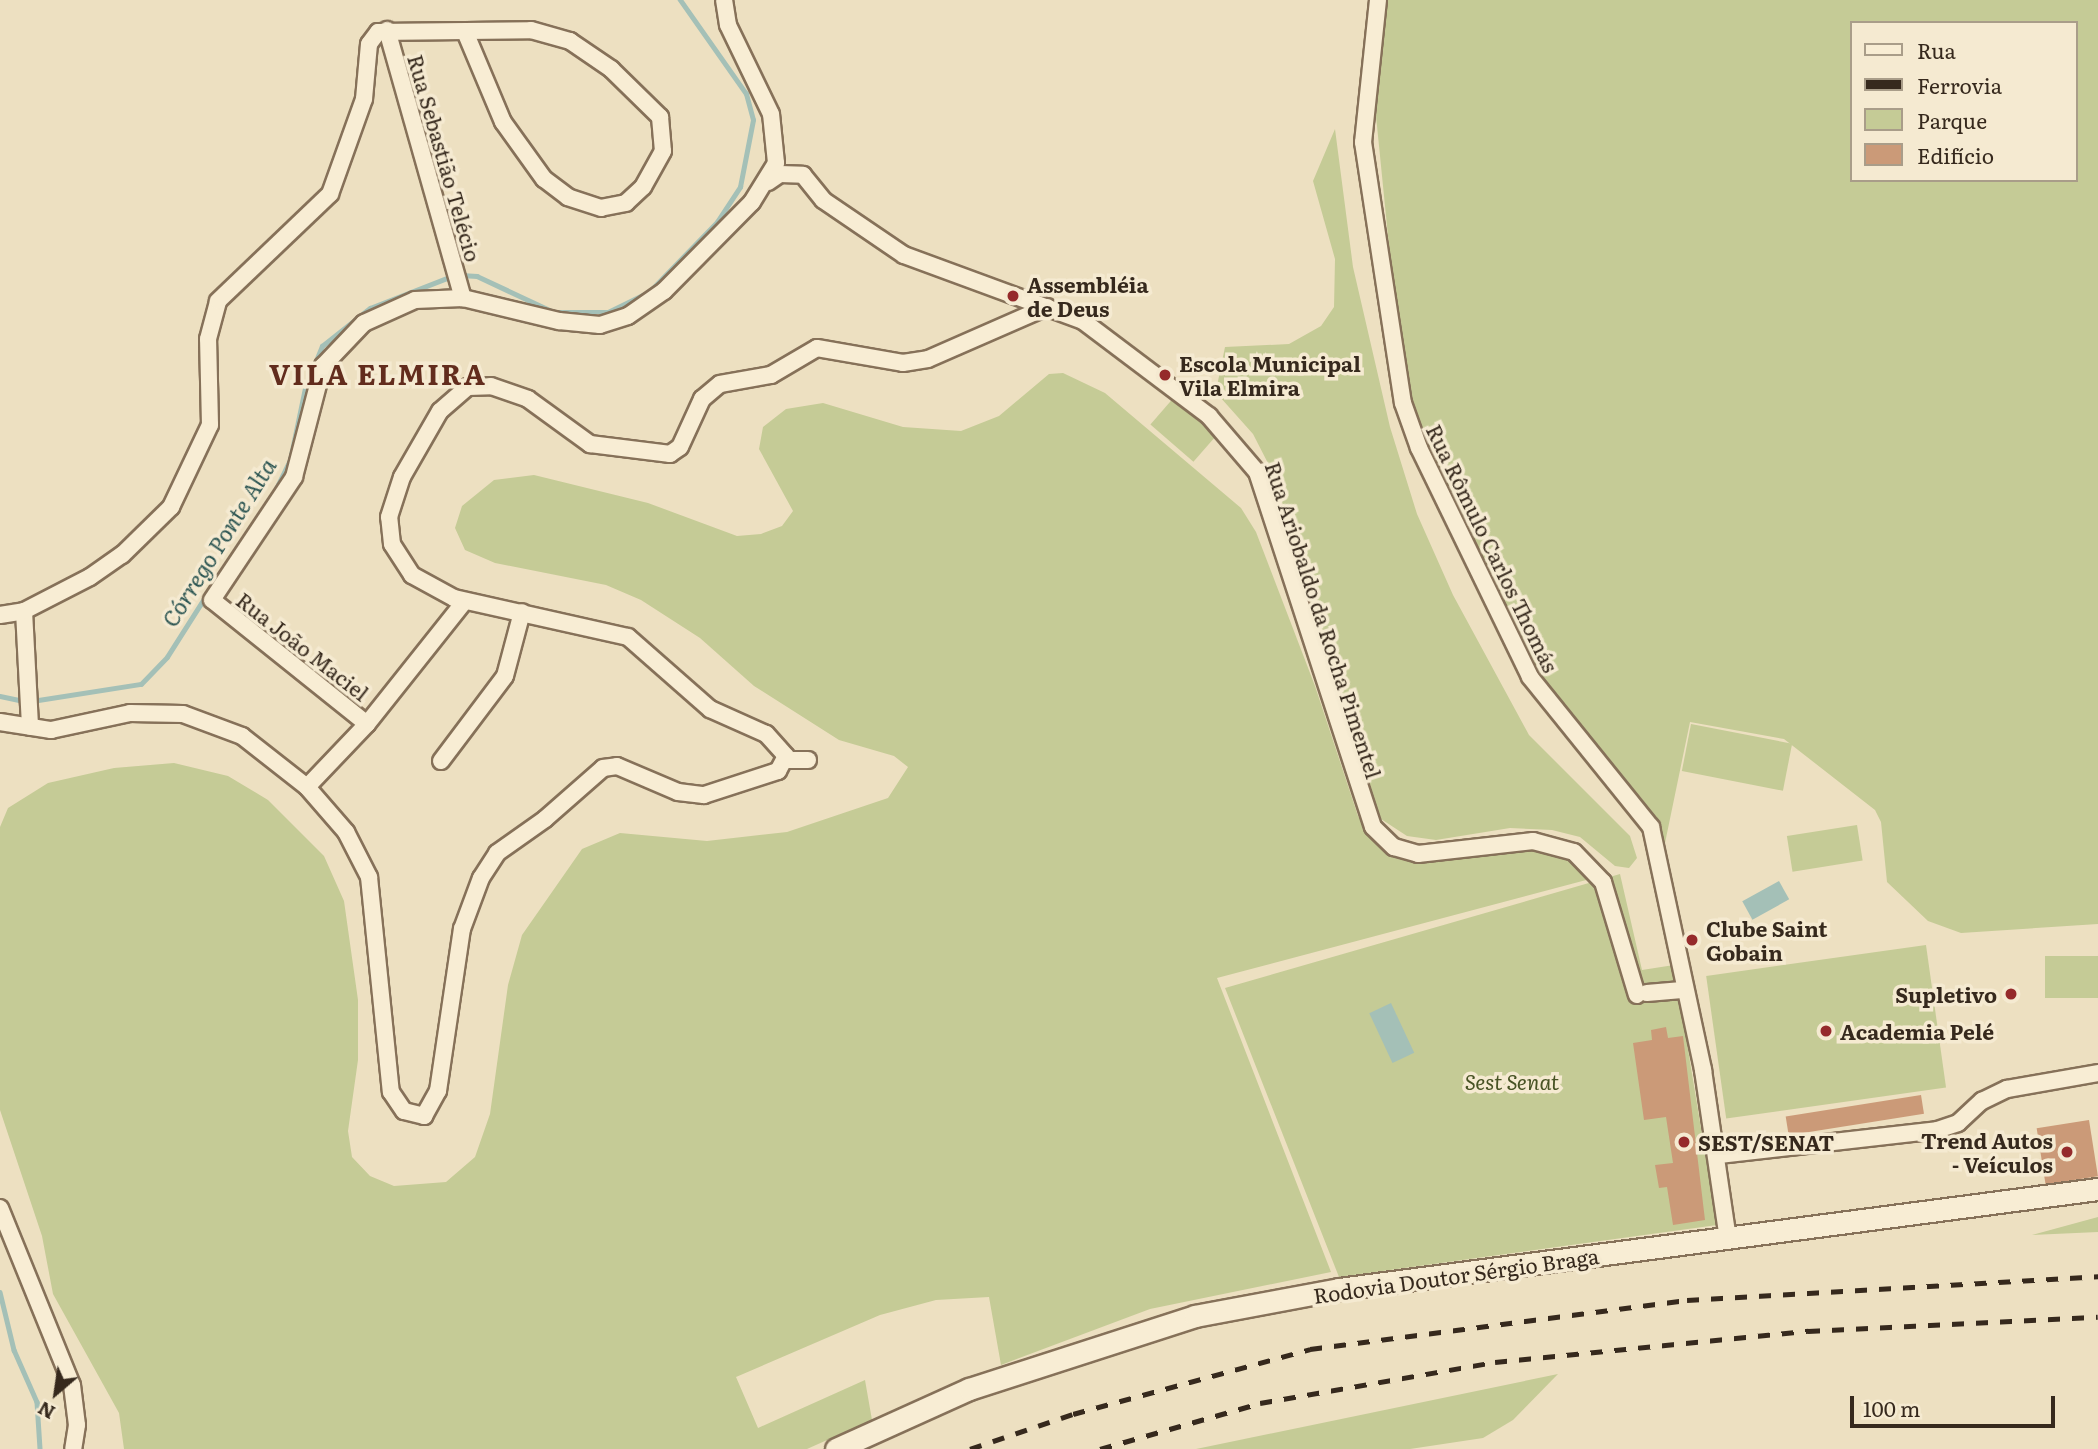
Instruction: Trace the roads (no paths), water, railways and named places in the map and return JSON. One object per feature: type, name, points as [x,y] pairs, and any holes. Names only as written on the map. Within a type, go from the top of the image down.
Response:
[{"type":"main road","name":"Rodovia Doutor Sérgio Braga","points":[[836,1449],[969,1388],[1195,1316],[1339,1289],[2098,1189]]},
{"type":"street","points":[[724,0],[729,25],[765,97],[776,141],[776,163],[768,182]]},
{"type":"street","name":"Rua Rômulo Carlos Thomás","points":[[1378,0],[1363,142],[1403,403],[1419,448],[1530,677],[1651,827],[1719,1155],[1728,1239]]},
{"type":"street","points":[[0,615],[24,611],[122,555],[175,501],[210,425],[208,339],[218,301],[330,194],[364,99],[369,44],[387,30],[466,34],[515,29],[558,35],[639,93],[655,109],[665,132],[660,159],[643,187],[626,203],[601,208],[580,203],[544,178],[503,122],[466,34]]},
{"type":"street","name":"Rua Sebastião Telécio","points":[[387,30],[463,298]]},
{"type":"street","name":"Rua Ariobaldo da Rocha Pimentel","points":[[776,141],[809,178],[822,200],[904,255],[1083,321],[1132,353],[1209,416],[1248,457],[1364,809],[1379,835],[1394,848],[1418,854],[1533,841],[1574,852],[1603,882],[1642,994],[1685,989]]},
{"type":"street","points":[[768,182],[784,173],[809,178]]},
{"type":"street","name":"Rua João Maciel","points":[[367,724],[212,600],[294,477],[319,376],[336,346],[364,323],[394,308],[425,298],[463,298],[569,323],[609,324],[664,291],[768,182]]},
{"type":"street","points":[[785,760],[775,740],[716,713],[635,640],[465,601],[412,575],[396,553],[389,528],[397,489],[413,455],[440,411],[468,387],[518,394],[597,446],[670,454],[680,447],[702,399],[719,384],[777,373],[817,348],[903,363],[928,359],[1047,307]]},
{"type":"street","points":[[307,787],[367,724],[465,601]]},
{"type":"street","points":[[24,611],[30,727]]},
{"type":"street","points":[[441,761],[505,676],[522,612]]},
{"type":"street","points":[[0,722],[59,729],[139,713],[191,716],[253,742],[307,787],[346,832],[369,877],[391,1092],[398,1106],[418,1117],[431,1111],[438,1091],[462,929],[496,853],[545,819],[603,768],[617,766],[678,792],[704,796],[778,771],[785,760]]},
{"type":"street","points":[[785,760],[808,760]]},
{"type":"street","points":[[1719,1155],[1937,1130],[1958,1123],[1982,1101],[2007,1089],[2098,1073]]},
{"type":"street","points":[[0,1208],[72,1385],[77,1418],[73,1449]]},
{"type":"water","points":[[1779,881],[1789,899],[1752,920],[1742,901]]},
{"type":"water","points":[[1391,1003],[1414,1053],[1392,1063],[1369,1013]]},
{"type":"waterway","name":"Córrego Ponte Alta","points":[[460,275],[477,276],[554,312],[608,312],[649,292],[717,222],[740,187],[753,120],[746,94],[680,0]]},
{"type":"waterway","name":"Córrego Ponte Alta","points":[[272,497],[290,460],[305,388],[322,346],[370,308],[452,276]]},
{"type":"waterway","name":"Córrego Ponte Alta","points":[[32,701],[141,684],[167,657],[207,594]]},
{"type":"waterway","name":"Córrego Ponte Alta","points":[[0,696],[24,701]]},
{"type":"waterway","name":"Córrego Ponte Alta","points":[[0,1292],[14,1350],[37,1402],[40,1449]]},
{"type":"railway","points":[[970,1449],[1073,1414],[1310,1349],[1687,1300],[2098,1276]]},
{"type":"railway","points":[[1100,1449],[1260,1403],[1495,1362],[1808,1331],[2098,1317]]},
{"type":"place","name":"Assembléia de Deus","points":[[1013,296]]},
{"type":"place","name":"Escola Municipal Vila Elmira","points":[[1165,375]]},
{"type":"place","name":"Clube Saint Gobain","points":[[1692,940]]},
{"type":"place","name":"Supletivo","points":[[2011,994]]},
{"type":"place","name":"Academia Pelé","points":[[1826,1031]]},
{"type":"place","name":"SEST/SENAT","points":[[1684,1142]]},
{"type":"place","name":"Trend Autos - Veículos","points":[[2067,1152]]},
{"type":"district","name":"VILA ELMIRA","points":[[378,373]]},
{"type":"park label","name":"Sest Senat","points":[[1512,1081]]}]
